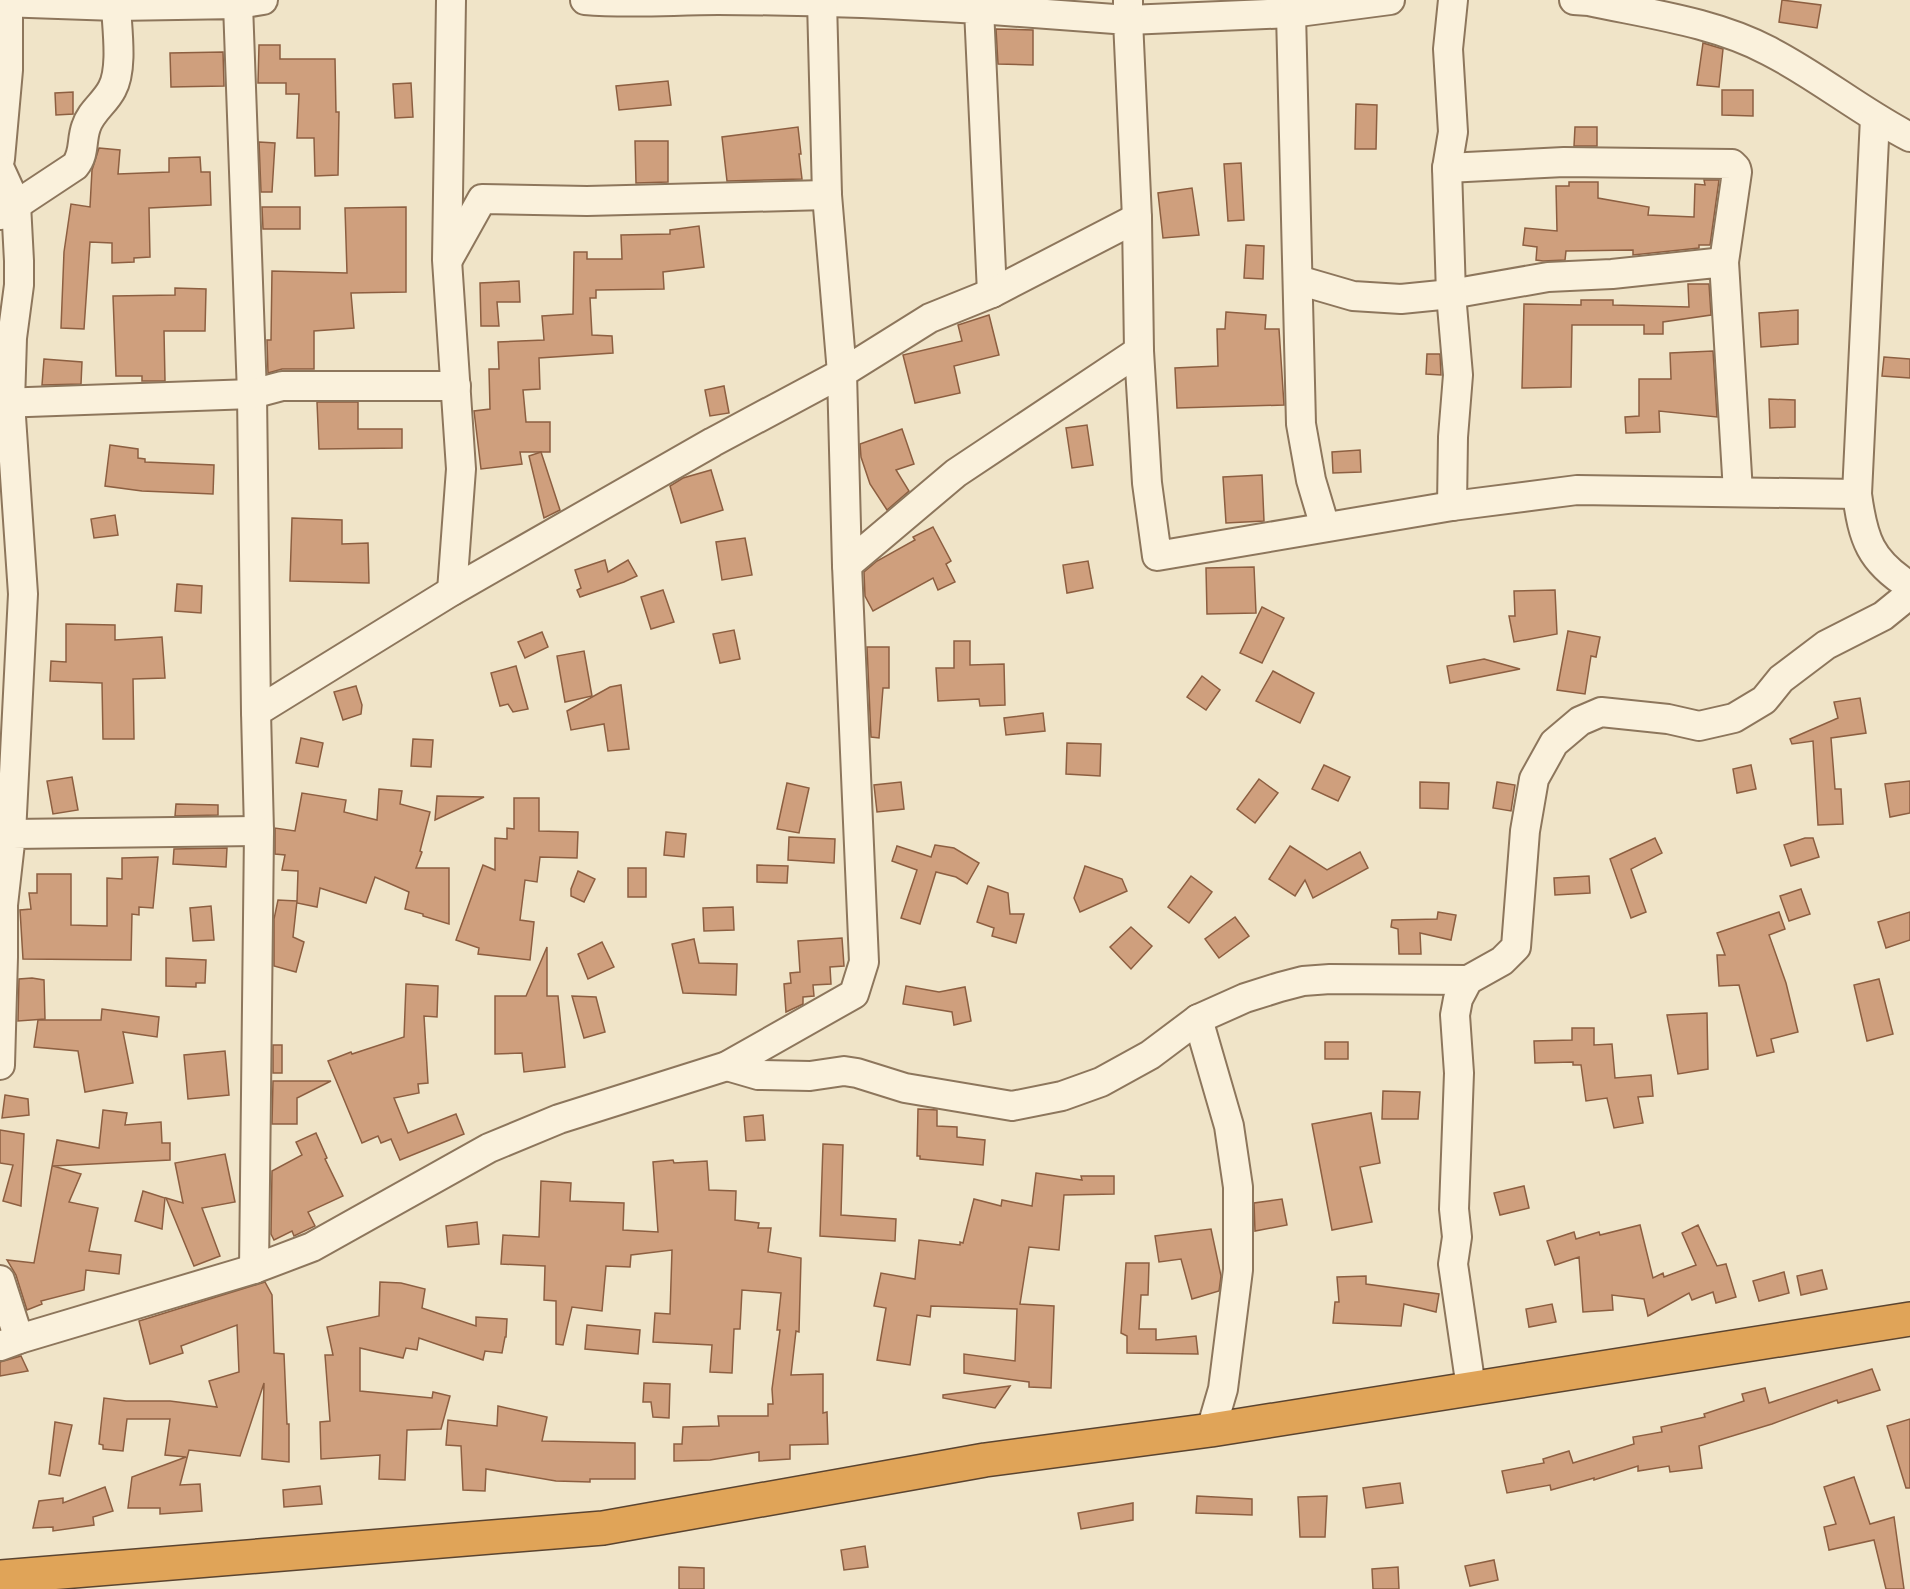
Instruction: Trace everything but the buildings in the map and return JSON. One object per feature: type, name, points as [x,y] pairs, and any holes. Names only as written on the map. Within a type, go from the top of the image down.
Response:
[{"type":"highway","points":[[0,1577],[603,1528],[985,1460],[1212,1430],[1910,1319]]},
{"type":"street","points":[[452,0],[447,260],[461,469],[452,591]]},
{"type":"street","points":[[585,0],[619,3],[715,0],[932,3],[979,9],[1291,13],[1390,0]]},
{"type":"street","points":[[1452,507],[1458,375],[1451,294],[1447,168],[1453,132],[1448,49],[1453,0]]},
{"type":"street","points":[[1574,0],[1589,1],[1722,30],[1770,51],[1875,118],[1910,137]]},
{"type":"street","points":[[0,1280],[10,1342],[254,1269],[312,1246],[489,1148],[576,1113],[727,1066],[854,994],[864,962],[847,565],[842,373],[826,195],[822,1]]},
{"type":"street","points":[[0,159],[9,70],[4,2],[116,6],[250,2],[252,394],[259,831],[254,1269]]},
{"type":"street","points":[[8,210],[75,166],[80,160],[85,129],[90,116],[111,92],[117,78],[116,6]]},
{"type":"street","points":[[979,9],[992,292]]},
{"type":"street","points":[[1128,10],[1137,218],[1139,351],[1148,483],[1157,556],[1452,507],[1577,490],[1857,494]]},
{"type":"street","points":[[1291,13],[1301,424],[1311,480],[1325,527]]},
{"type":"street","points":[[1875,118],[1857,494],[1866,539],[1878,561],[1910,586]]},
{"type":"street","points":[[1447,168],[1564,162],[1735,165],[1737,172],[1724,262],[1738,492]]},
{"type":"street","points":[[0,169],[20,285],[5,402],[23,594],[6,833],[0,1065]]},
{"type":"street","points":[[447,260],[482,199],[587,201],[826,195]]},
{"type":"street","points":[[256,712],[452,591],[713,442],[842,373],[930,318],[992,292],[1137,218]]},
{"type":"street","points":[[1298,280],[1353,296],[1401,299],[1451,294],[1548,277],[1612,274],[1724,262]]},
{"type":"street","points":[[847,565],[956,473],[1139,351]]},
{"type":"street","points":[[5,402],[252,394],[282,386],[456,386]]},
{"type":"street","points":[[727,1066],[758,1075],[810,1076],[844,1071],[905,1088],[1012,1106],[1062,1096],[1101,1082],[1150,1055],[1198,1019],[1245,998],[1303,981],[1330,979],[1468,980],[1502,961],[1516,947],[1525,831],[1534,779],[1554,743],[1580,721],[1601,712],[1668,719],[1699,726],[1734,718],[1764,700],[1781,679],[1826,645],[1882,616],[1910,594]]},
{"type":"street","points":[[6,833],[259,831]]},
{"type":"street","points":[[1468,980],[1458,999],[1455,1015],[1459,1073],[1454,1197],[1457,1237],[1453,1264],[1463,1323],[1470,1388]]},
{"type":"street","points":[[1198,1019],[1229,1126],[1238,1187],[1238,1270],[1222,1389],[1212,1430]]}]
